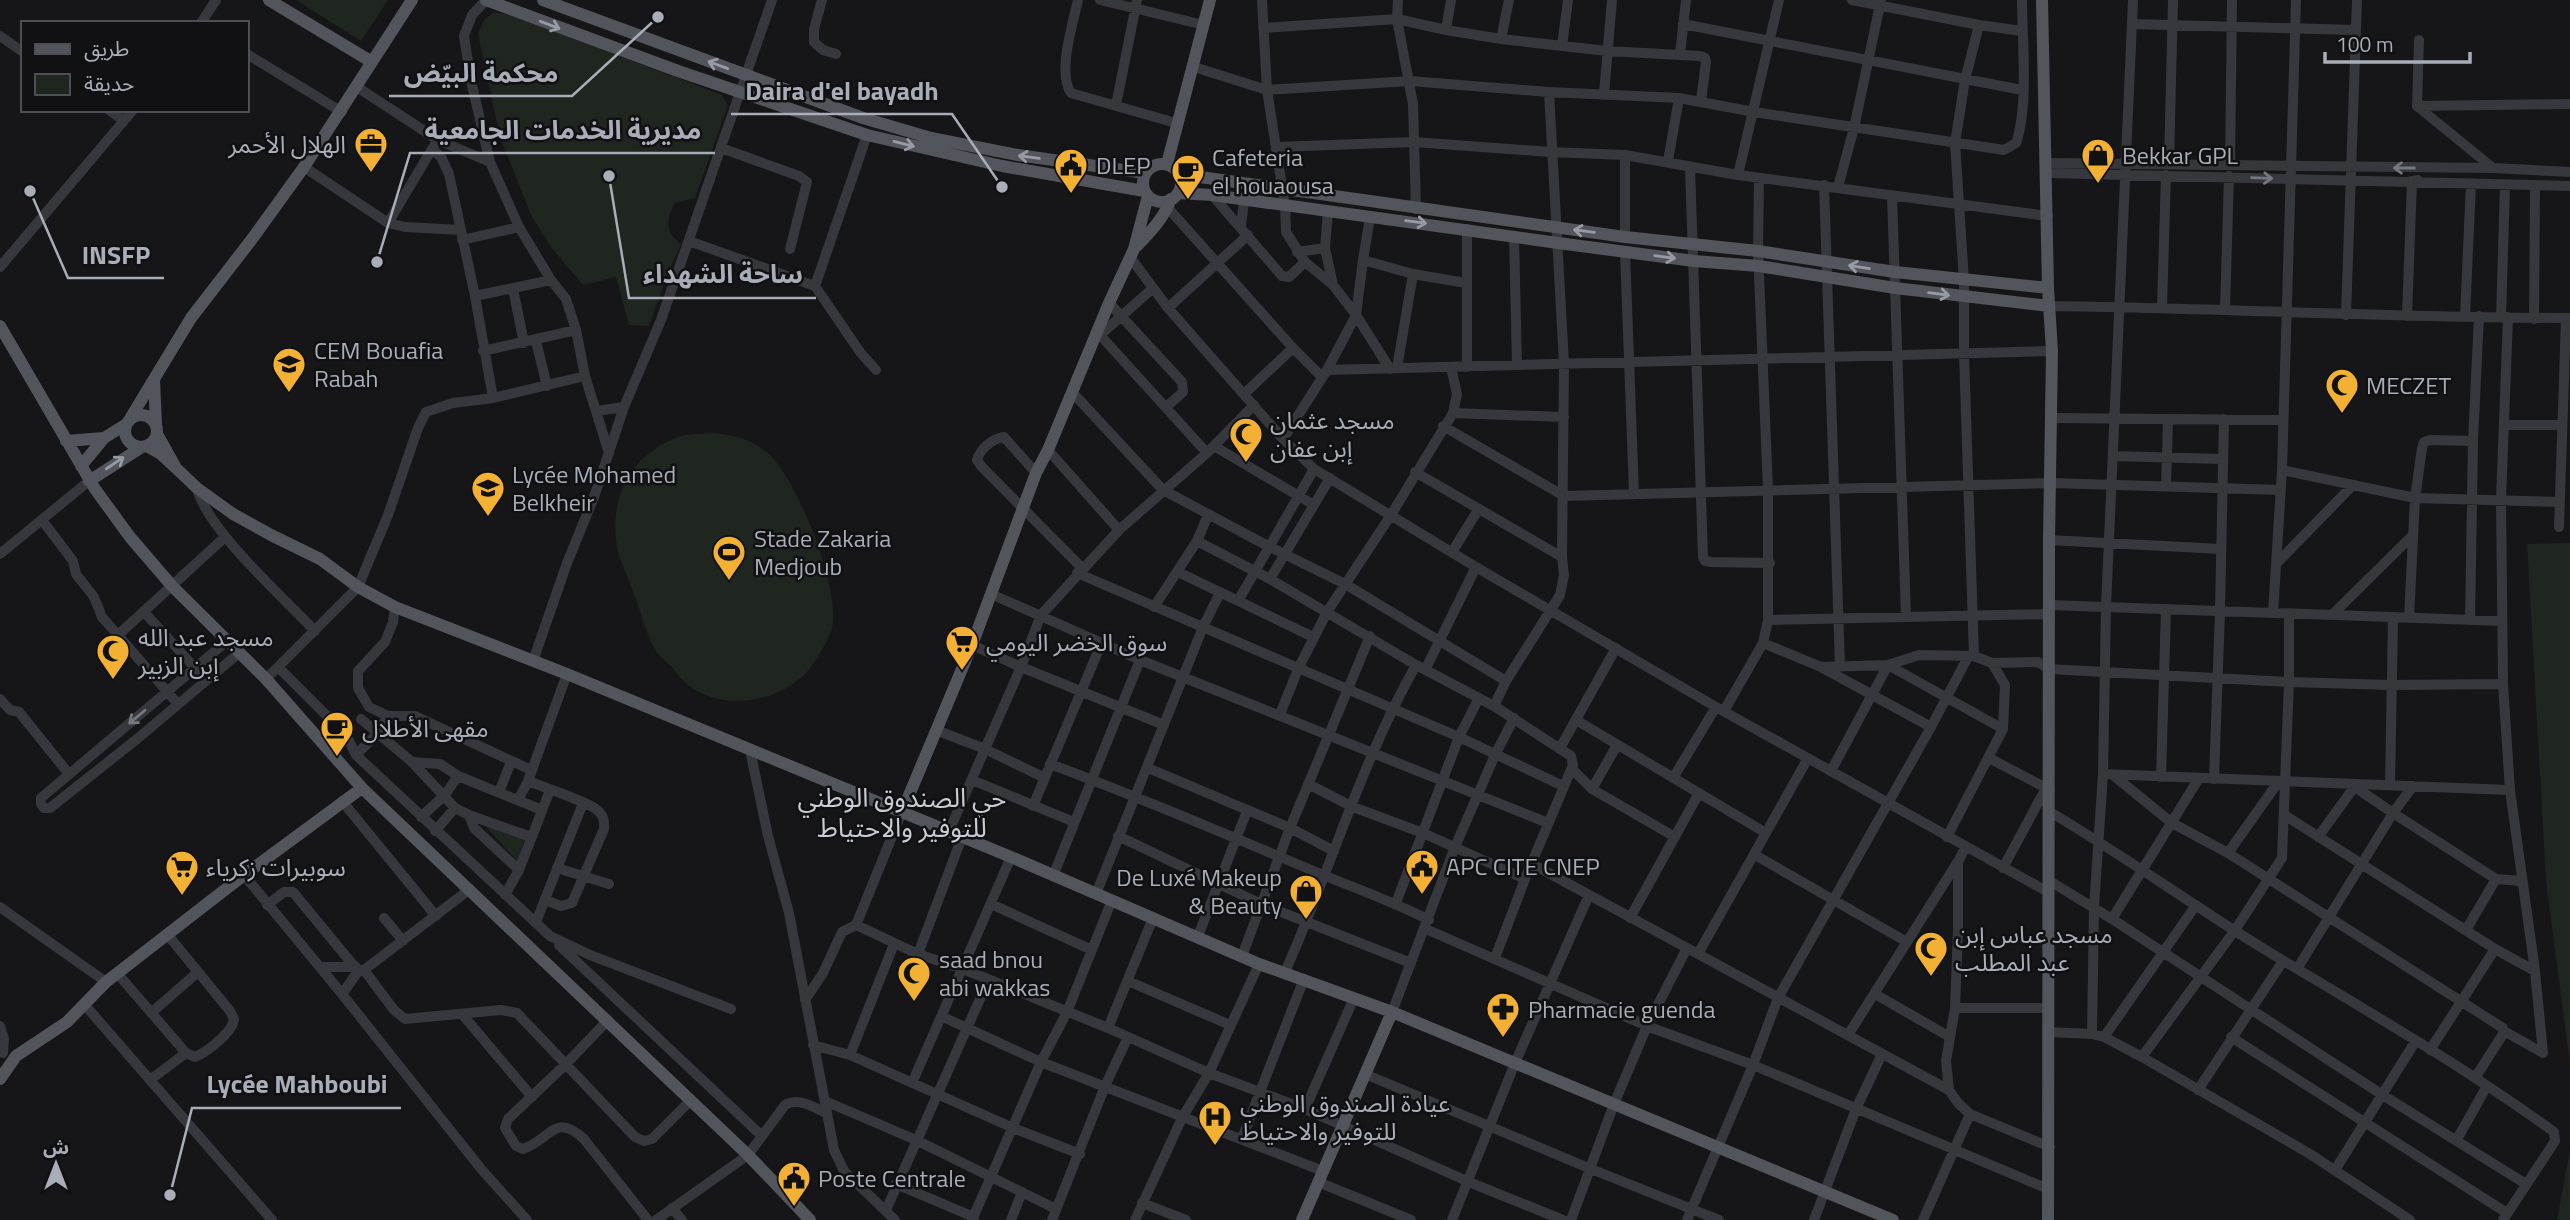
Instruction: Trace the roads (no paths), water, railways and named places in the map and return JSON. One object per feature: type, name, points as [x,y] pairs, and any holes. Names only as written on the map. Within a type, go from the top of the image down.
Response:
[{"type":"main road","points":[[269,0],[372,62]]},
{"type":"main road","points":[[412,0],[304,167],[253,239],[191,318],[128,421],[128,441],[161,454],[197,488],[233,514],[320,559],[358,587],[395,607],[567,674],[1012,856],[1259,964],[1392,1012],[1893,1220]]},
{"type":"main road","points":[[486,0],[678,71],[867,135],[1002,166],[1146,194],[1159,202],[1212,195],[1558,243],[1692,244],[1895,272],[2048,288]]},
{"type":"main road","points":[[543,0],[863,118],[931,138],[1018,155],[1145,173]]},
{"type":"main road","points":[[1167,164],[1210,0]]},
{"type":"main road","points":[[2042,0],[2048,288],[2052,351],[2049,540],[2048,1220]]},
{"type":"main road","points":[[678,71],[687,53]]},
{"type":"main road","points":[[902,811],[972,645],[1036,473],[1132,253],[1146,194],[1143,178],[1155,165],[1167,164],[1179,174],[1556,228],[1694,261],[1759,266],[1895,288],[2049,306]]},
{"type":"main road","points":[[1132,253],[1172,200],[1181,184],[1179,174]]},
{"type":"main road","points":[[0,326],[89,481],[130,537],[173,586],[266,679],[362,788],[608,1020],[748,1155],[810,1220]]},
{"type":"main road","points":[[89,481],[144,447],[156,428],[154,376]]},
{"type":"main road","points":[[81,466],[104,438],[128,421],[148,415],[176,468]]},
{"type":"main road","points":[[66,441],[104,438]]},
{"type":"main road","points":[[0,1079],[6,1054],[59,1028],[117,973],[362,788]]},
{"type":"main road","points":[[1302,1220],[1392,1012]]},
{"type":"street","points":[[202,21],[216,0]]},
{"type":"street","points":[[486,0],[472,15],[464,36],[471,81],[491,162],[519,227],[551,280],[566,299],[576,330],[585,376],[609,453]]},
{"type":"street","points":[[533,661],[624,407],[661,320],[772,0]]},
{"type":"street","points":[[822,0],[814,30],[814,42],[823,50],[836,54]]},
{"type":"street","points":[[1078,0],[1065,72],[1067,87],[1072,94],[1176,123]]},
{"type":"street","points":[[1100,0],[1136,4],[1204,25]]},
{"type":"street","points":[[1262,0],[1267,90],[1285,206],[1286,232],[1305,262],[1333,285],[1393,369]]},
{"type":"street","points":[[1398,0],[1397,19],[1410,81],[1416,209]]},
{"type":"street","points":[[1446,30],[1451,0]]},
{"type":"street","points":[[1501,39],[1509,0]]},
{"type":"street","points":[[1562,46],[1568,0]]},
{"type":"street","points":[[1604,94],[1612,0]]},
{"type":"street","points":[[1680,54],[1686,0]]},
{"type":"street","points":[[1738,175],[1779,0]]},
{"type":"street","points":[[1852,0],[2022,31]]},
{"type":"street","points":[[1194,67],[1267,90],[1410,81],[1549,92],[1679,98],[2004,150],[2016,143],[2019,133],[2022,0]]},
{"type":"street","points":[[2091,1034],[2094,907],[2108,774],[2104,671],[2106,607],[2133,0]]},
{"type":"street","points":[[2169,163],[2174,0]]},
{"type":"street","points":[[2225,310],[2232,0]]},
{"type":"street","points":[[2273,613],[2282,470],[2296,0]]},
{"type":"street","points":[[2346,314],[2357,0]]},
{"type":"street","points":[[1839,187],[1880,3]]},
{"type":"street","points":[[1116,105],[1136,4]]},
{"type":"street","points":[[1263,28],[1397,19],[1501,39],[1607,51],[1700,56],[1706,60],[1701,101]]},
{"type":"street","points":[[1683,24],[2022,90]]},
{"type":"street","points":[[2132,24],[2356,30]]},
{"type":"street","points":[[1687,1220],[1754,1065],[1778,998],[1971,656],[1974,616],[1964,353],[1964,280],[1955,143],[1965,80],[1979,25]]},
{"type":"street","points":[[0,36],[21,51]]},
{"type":"street","points":[[2417,106],[2419,40]]},
{"type":"street","points":[[248,55],[342,111]]},
{"type":"street","points":[[357,87],[435,144],[491,162]]},
{"type":"street","points":[[1494,706],[1563,585],[1563,364],[1549,92]]},
{"type":"street","points":[[1668,161],[1679,98]]},
{"type":"street","points":[[2417,106],[2570,104]]},
{"type":"street","points":[[2417,106],[2493,168]]},
{"type":"street","points":[[112,112],[124,121]]},
{"type":"street","points":[[0,267],[131,112]]},
{"type":"street","points":[[815,286],[867,135]]},
{"type":"street","points":[[1276,147],[1414,142],[1625,155],[1738,175],[2048,216]]},
{"type":"street","points":[[388,223],[435,144]]},
{"type":"street","points":[[435,144],[449,174],[493,398]]},
{"type":"street","points":[[721,148],[799,176],[807,182],[790,249]]},
{"type":"street","points":[[1625,155],[1625,244],[1634,494]]},
{"type":"street","points":[[2127,169],[2169,163],[2229,171]]},
{"type":"street","points":[[304,167],[388,223],[405,228],[462,235],[519,227]]},
{"type":"street","points":[[1690,167],[1702,550],[1705,561],[1770,563]]},
{"type":"street","points":[[2047,168],[2127,169],[2166,175],[2229,171],[2351,174],[2493,168],[2570,172]]},
{"type":"street","points":[[2413,181],[2493,168]]},
{"type":"street","points":[[2351,174],[2413,181],[2570,186]]},
{"type":"street","points":[[2162,307],[2166,175]]},
{"type":"street","points":[[1673,778],[1763,643],[1768,620],[1770,563],[1761,359],[1759,178]]},
{"type":"street","points":[[2407,316],[2413,181]]},
{"type":"street","points":[[2465,316],[2471,184]]},
{"type":"street","points":[[1824,185],[1840,666]]},
{"type":"street","points":[[2108,774],[2172,822],[2228,853],[2462,1001],[2542,1055],[2535,971],[2510,790],[2503,684],[2501,500],[2505,185]]},
{"type":"street","points":[[2534,318],[2535,185]]},
{"type":"street","points":[[1212,195],[1285,278],[1305,262]]},
{"type":"street","points":[[1892,195],[1906,617]]},
{"type":"street","points":[[1172,200],[1217,262],[1293,348],[1325,374],[1451,367],[2052,351]]},
{"type":"street","points":[[1168,308],[1217,262],[1245,231],[1244,201]]},
{"type":"street","points":[[1328,212],[1325,248],[1333,285]]},
{"type":"street","points":[[1283,439],[1325,374],[1356,315],[1370,217]]},
{"type":"street","points":[[1467,229],[1467,367]]},
{"type":"street","points":[[1514,236],[1517,365]]},
{"type":"street","points":[[689,241],[815,286],[860,352],[876,370]]},
{"type":"street","points":[[1297,251],[1325,248]]},
{"type":"street","points":[[1132,253],[1152,289],[1168,308],[1283,439],[1314,469],[1476,568],[1887,805],[2003,867],[2094,907],[2381,1094],[2526,1184]]},
{"type":"street","points":[[1363,260],[1413,274],[1466,283]]},
{"type":"street","points":[[1393,369],[1413,274]]},
{"type":"street","points":[[475,296],[551,280]]},
{"type":"street","points":[[513,289],[547,386]]},
{"type":"street","points":[[1152,289],[1098,334],[1166,407],[1211,449],[1314,505]]},
{"type":"street","points":[[1109,303],[1182,382],[1183,392],[1166,407]]},
{"type":"street","points":[[2049,306],[2162,307],[2286,314],[2568,318],[2559,527]]},
{"type":"street","points":[[2470,620],[2473,441],[2479,316]]},
{"type":"street","points":[[483,351],[576,330]]},
{"type":"street","points":[[1244,394],[1293,348]]},
{"type":"street","points":[[1280,714],[1299,667],[1327,612],[1391,515],[1452,413],[1457,394],[1451,367]]},
{"type":"street","points":[[266,679],[358,587],[388,515],[422,417],[432,409],[442,406],[493,398],[585,376]]},
{"type":"street","points":[[1072,392],[1163,490],[1345,584],[1506,681]]},
{"type":"street","points":[[949,831],[1041,615],[1079,570],[1119,530],[1211,449],[1254,405]]},
{"type":"street","points":[[596,411],[624,407]]},
{"type":"street","points":[[1452,413],[1563,417]]},
{"type":"street","points":[[2052,418],[2282,420]]},
{"type":"street","points":[[2166,486],[2168,419]]},
{"type":"street","points":[[2214,779],[2224,419]]},
{"type":"street","points":[[2504,425],[2562,425]]},
{"type":"street","points":[[1443,426],[1564,496],[2051,483],[2281,490]]},
{"type":"street","points":[[1036,473],[1004,437],[996,439],[978,456],[982,467],[1079,570],[1154,607],[1459,737],[1563,786]]},
{"type":"street","points":[[2409,618],[2415,498],[2424,442],[2473,441]]},
{"type":"street","points":[[1048,450],[1119,530]]},
{"type":"street","points":[[2114,456],[2222,459]]},
{"type":"street","points":[[1238,601],[1314,469]]},
{"type":"street","points":[[2282,470],[2415,498],[2560,502]]},
{"type":"street","points":[[1415,472],[1562,557]]},
{"type":"street","points":[[1270,579],[1330,478]]},
{"type":"street","points":[[0,554],[89,481]]},
{"type":"street","points":[[2277,563],[2352,486]]},
{"type":"street","points":[[197,488],[203,506],[225,537],[315,631]]},
{"type":"street","points":[[1452,552],[1478,510]]},
{"type":"street","points":[[1154,607],[1178,572],[1208,515]]},
{"type":"street","points":[[42,520],[73,561],[76,574],[94,597],[102,617],[178,704]]},
{"type":"street","points":[[2332,615],[2413,535]]},
{"type":"street","points":[[118,635],[225,537]]},
{"type":"street","points":[[2049,540],[2221,549]]},
{"type":"street","points":[[1196,541],[1270,579],[1494,706],[1571,756],[1572,769],[1495,958]]},
{"type":"street","points":[[1285,972],[1392,708],[1441,641],[1476,568]]},
{"type":"street","points":[[1178,572],[1313,637]]},
{"type":"street","points":[[1096,894],[1203,627],[1220,593]]},
{"type":"street","points":[[991,594],[1140,660],[1548,823]]},
{"type":"street","points":[[395,607],[385,642],[358,671],[358,688],[369,708],[388,716],[415,716],[512,762],[550,790],[596,809],[605,823],[572,903],[561,906],[545,900]]},
{"type":"street","points":[[1768,620],[1974,616],[2106,607],[2502,621]]},
{"type":"street","points":[[2161,777],[2166,609]]},
{"type":"street","points":[[144,612],[206,680]]},
{"type":"street","points":[[2142,1057],[2201,978],[2283,858],[2289,614]]},
{"type":"street","points":[[2390,785],[2393,617]]},
{"type":"street","points":[[1242,956],[1327,735],[1370,636]]},
{"type":"street","points":[[227,641],[41,798],[44,808],[50,808],[123,751],[239,653]]},
{"type":"street","points":[[1033,806],[1102,642]]},
{"type":"street","points":[[1763,643],[1821,667],[1931,727]]},
{"type":"street","points":[[972,645],[1164,725]]},
{"type":"street","points":[[1560,748],[1616,648]]},
{"type":"street","points":[[1821,667],[1888,665],[1919,655],[1971,656],[1992,663],[2038,663],[2049,669],[2218,679],[2390,685],[2503,684]]},
{"type":"street","points":[[1053,876],[1140,660]]},
{"type":"street","points":[[1947,837],[2003,729],[2005,685],[1992,663]]},
{"type":"street","points":[[1831,771],[1888,665]]},
{"type":"street","points":[[1888,665],[2003,729]]},
{"type":"street","points":[[278,667],[346,734],[356,755],[762,1136]]},
{"type":"street","points":[[519,800],[567,674]]},
{"type":"street","points":[[1396,902],[1459,737],[1479,698]]},
{"type":"street","points":[[0,699],[10,710],[19,712],[69,774]]},
{"type":"street","points":[[346,734],[369,708]]},
{"type":"street","points":[[356,755],[378,733],[388,716]]},
{"type":"street","points":[[361,719],[412,762],[455,808],[531,837]]},
{"type":"street","points":[[1392,1012],[1455,847],[1495,755],[1514,719]]},
{"type":"street","points":[[1576,720],[1766,833]]},
{"type":"street","points":[[936,730],[985,749],[1045,778]]},
{"type":"street","points":[[113,737],[123,751]]},
{"type":"street","points":[[1591,789],[1617,745]]},
{"type":"street","points":[[750,750],[768,836],[789,913],[834,1150],[839,1164],[895,1220]]},
{"type":"street","points":[[89,757],[98,770]]},
{"type":"street","points":[[1698,954],[1808,758]]},
{"type":"street","points":[[1989,758],[2048,789],[2003,867]]},
{"type":"street","points":[[412,762],[435,762],[458,776],[542,810]]},
{"type":"street","points":[[499,792],[512,762]]},
{"type":"street","points":[[1050,764],[1137,796],[1324,876],[1396,902],[1427,924],[1495,958],[1647,1026],[1754,1065],[2049,1189]]},
{"type":"street","points":[[1148,768],[1290,828],[1334,850]]},
{"type":"street","points":[[1572,769],[1591,789],[1675,837]]},
{"type":"street","points":[[2108,774],[2510,790]]},
{"type":"street","points":[[421,817],[445,795],[458,776]]},
{"type":"street","points":[[2112,919],[2199,778]]},
{"type":"street","points":[[972,780],[1074,822]]},
{"type":"street","points":[[2228,853],[2283,782]]},
{"type":"street","points":[[1308,784],[1353,807],[1423,833],[1525,879]]},
{"type":"street","points":[[2354,785],[2496,879],[2522,881]]},
{"type":"street","points":[[2318,837],[2354,785]]},
{"type":"street","points":[[2297,969],[2393,813],[2413,786]]},
{"type":"street","points":[[505,895],[519,870],[550,790]]},
{"type":"street","points":[[1630,918],[1699,793]]},
{"type":"street","points":[[342,801],[436,916]]},
{"type":"street","points":[[536,922],[583,803]]},
{"type":"street","points":[[435,831],[455,808]]},
{"type":"street","points":[[805,1000],[823,973],[842,932],[856,925],[902,811]]},
{"type":"street","points":[[1198,936],[1247,811]]},
{"type":"street","points":[[2050,812],[2283,961],[2475,1078],[2555,1134],[2555,1141],[2505,1216],[2365,1122],[2231,1037]]},
{"type":"street","points":[[468,815],[474,828],[519,870]]},
{"type":"street","points":[[2286,816],[2495,949],[2535,971]]},
{"type":"street","points":[[1118,836],[1261,904],[1411,962]]},
{"type":"street","points":[[918,954],[961,837]]},
{"type":"street","points":[[1848,1035],[1965,848]]},
{"type":"street","points":[[1755,855],[1907,942]]},
{"type":"street","points":[[912,1083],[1012,856]]},
{"type":"street","points":[[1958,862],[1955,1008],[1948,1036],[1946,1061],[1950,1090],[1958,1103],[1970,1114],[2050,1147]]},
{"type":"street","points":[[1532,864],[1950,1090]]},
{"type":"street","points":[[557,868],[609,884]]},
{"type":"street","points":[[244,875],[321,967],[482,1170],[527,1220]]},
{"type":"street","points":[[2466,930],[2496,879]]},
{"type":"street","points":[[342,994],[359,969],[403,941],[470,889]]},
{"type":"street","points":[[267,905],[284,892],[293,892],[394,1010],[405,1019],[510,1010],[522,1018],[635,1137],[644,1141],[652,1139],[690,1101]]},
{"type":"street","points":[[1452,1220],[1515,1063],[1589,895]]},
{"type":"street","points":[[896,1184],[973,1218],[1041,1062],[1068,1012],[1112,900]]},
{"type":"street","points":[[991,904],[1092,950]]},
{"type":"street","points":[[2104,1037],[2196,905]]},
{"type":"street","points":[[0,907],[106,982]]},
{"type":"street","points":[[384,918],[403,941]]},
{"type":"street","points":[[1108,1028],[1153,918]]},
{"type":"street","points":[[856,925],[918,954],[962,969],[1108,1028],[1209,1073],[1305,1109],[1342,1128],[1563,1220]]},
{"type":"street","points":[[117,973],[186,1053],[199,1056],[234,1024],[230,1011],[167,934]]},
{"type":"street","points":[[550,936],[590,955],[731,1009]]},
{"type":"street","points":[[850,1055],[894,944]]},
{"type":"street","points":[[1571,1220],[1614,1104],[1647,1026],[1688,948]]},
{"type":"street","points":[[2430,1050],[2495,949]]},
{"type":"street","points":[[2198,1090],[2283,961]]},
{"type":"street","points":[[1135,1220],[1182,1118],[1209,1073],[1259,964]]},
{"type":"street","points":[[321,967],[359,969]]},
{"type":"street","points":[[151,1013],[197,973]]},
{"type":"street","points":[[1242,1138],[1304,979]]},
{"type":"street","points":[[886,1210],[988,981]]},
{"type":"street","points":[[1128,981],[1230,1025]]},
{"type":"street","points":[[1875,994],[1948,1036]]},
{"type":"street","points":[[1305,1109],[1354,998]]},
{"type":"street","points":[[84,1004],[272,1220]]},
{"type":"street","points":[[1955,1008],[2049,1008]]},
{"type":"street","points":[[462,1014],[532,1097]]},
{"type":"street","points":[[943,1017],[1041,1062],[1182,1118],[1242,1138],[1410,1220]]},
{"type":"street","points":[[608,1020],[508,1119],[506,1132],[516,1146],[527,1147],[560,1126],[572,1128],[584,1139],[648,1220]]},
{"type":"street","points":[[0,1026],[6,1054]]},
{"type":"street","points":[[2475,1078],[2504,1031]]},
{"type":"street","points":[[2049,1032],[2104,1037],[2335,1170],[2410,1220]]},
{"type":"street","points":[[825,1101],[991,1175],[1054,1214],[1105,1086],[1128,1037]]},
{"type":"street","points":[[2335,1170],[2415,1042]]},
{"type":"street","points":[[813,1045],[850,1055],[1013,1128],[1080,1154]]},
{"type":"street","points":[[150,1080],[186,1053]]},
{"type":"street","points":[[1814,1220],[1856,1109],[1882,1054]]},
{"type":"street","points":[[1365,1074],[1719,1220]]},
{"type":"street","points":[[2456,1141],[2487,1086]]},
{"type":"street","points":[[656,1220],[748,1155],[790,1102],[803,1102],[827,1113]]},
{"type":"street","points":[[1923,1220],[1970,1114]]},
{"type":"street","points":[[1011,1220],[1022,1192]]},
{"type":"street","points":[[1142,1203],[1186,1220]]},
{"type":"street","points":[[671,1208],[682,1220]]},
{"type":"place","name":"محكمة البيّض","points":[[658,17]]},
{"type":"place","name":"الهلال الأحمر","points":[[371,174]]},
{"type":"place","name":"ساحة الشهداء","points":[[609,176]]},
{"type":"place","name":"Bekkar GPL","points":[[2098,185]]},
{"type":"place","name":"Daira d'el bayadh","points":[[1002,187]]},
{"type":"place","name":"INSFP","points":[[30,191]]},
{"type":"place","name":"DLEP","points":[[1071,195]]},
{"type":"place","name":"Cafeteria el houaousa","points":[[1188,201]]},
{"type":"place","name":"مديرية الخدمات الجامعية","points":[[377,262]]},
{"type":"place","name":"CEM Bouafia Rabah","points":[[289,394]]},
{"type":"place","name":"MECZET","points":[[2342,415]]},
{"type":"place","name":"مسجد عثمان إبن عفان","points":[[1246,464]]},
{"type":"place","name":"Lycée Mohamed Belkheir","points":[[488,518]]},
{"type":"place","name":"Stade Zakaria Medjoub","points":[[729,582]]},
{"type":"place","name":"سوق الخضر اليومي","points":[[962,672]]},
{"type":"place","name":"مسجد عبد الله إبن الزبير","points":[[113,681]]},
{"type":"place","name":"مقهى الأطلال","points":[[337,758]]},
{"type":"place","name":"APC CITE CNEP","points":[[1422,896]]},
{"type":"place","name":"سوبيرات زكرياء","points":[[182,897]]},
{"type":"place","name":"De Luxé Makeup & Beauty","points":[[1306,921]]},
{"type":"place","name":"مسجد عباس إبن عبد المطلب","points":[[1931,978]]},
{"type":"place","name":"saad bnou abi wakkas","points":[[914,1003]]},
{"type":"place","name":"Pharmacie guenda","points":[[1503,1039]]},
{"type":"place","name":"عيادة الصندوق الوطني للتوفير والاحتياط","points":[[1215,1147]]},
{"type":"place","name":"Lycée Mahboubi","points":[[170,1195]]},
{"type":"place","name":"Poste Centrale","points":[[794,1208]]},
{"type":"district","name":"حي الصندوق الوطني للتوفير والاحتياط","points":[[902,812]]}]
